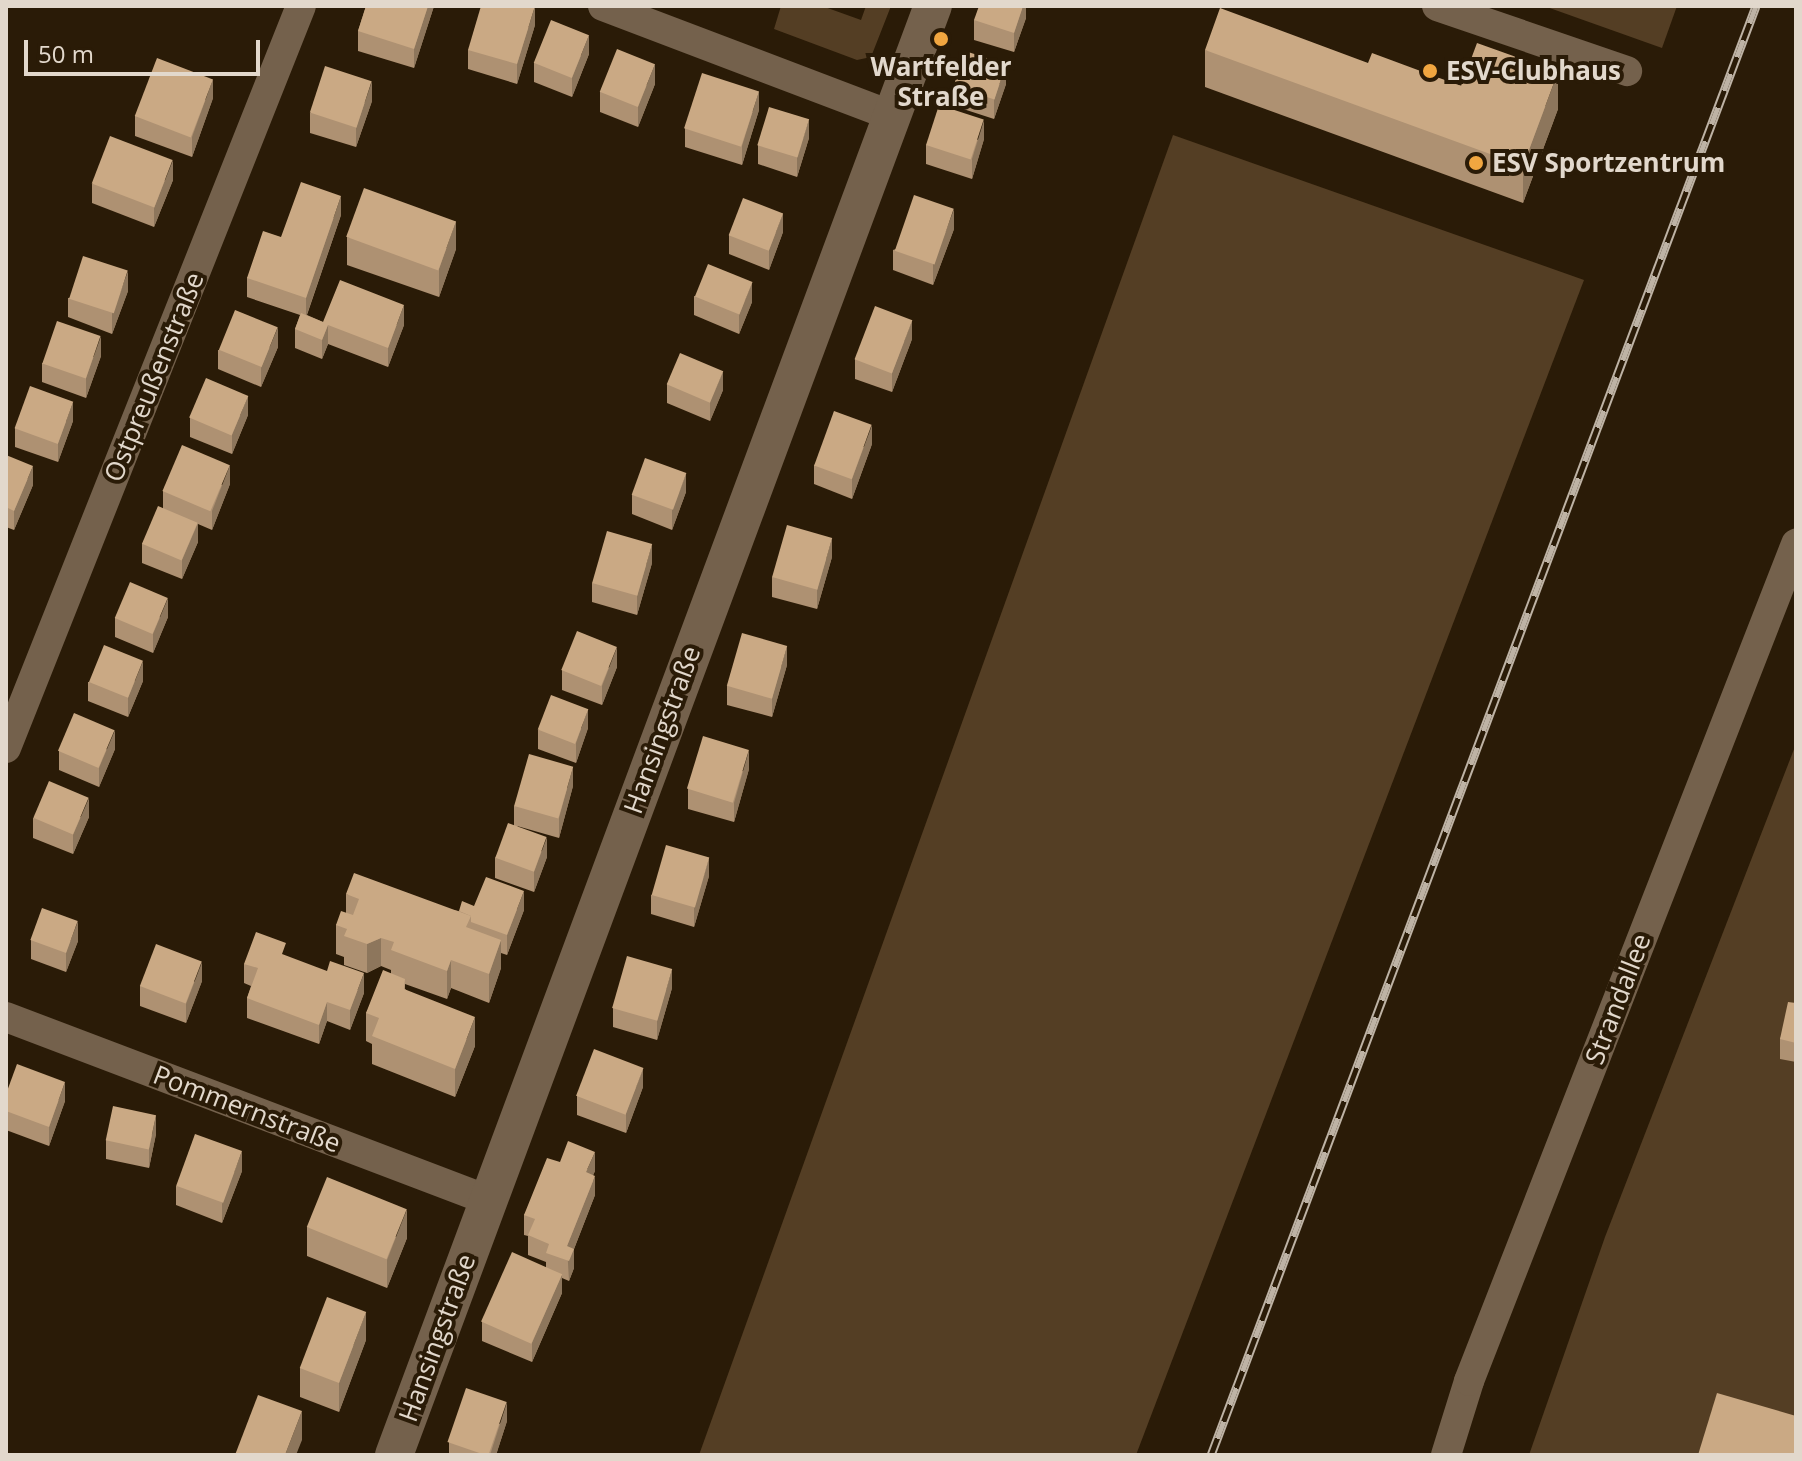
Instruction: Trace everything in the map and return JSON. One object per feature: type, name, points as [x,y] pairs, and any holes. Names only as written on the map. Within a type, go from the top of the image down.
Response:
[{"type":"street","name":"Ostpreußenstraße","points":[[6,748],[301,6]]},
{"type":"street","points":[[603,6],[890,115]]},
{"type":"street","name":"Hansingstraße","points":[[394,1455],[933,6]]},
{"type":"street","points":[[1437,6],[1627,71]]},
{"type":"street","name":"Strandallee","points":[[1446,1455],[1469,1381],[1796,544]]},
{"type":"street","name":"Pommernstraße","points":[[6,1017],[488,1200]]},
{"type":"shaded area","points":[[781,6],[822,6],[861,20],[866,6],[891,6],[871,57],[857,60],[774,29]]},
{"type":"shaded area","points":[[1544,6],[1677,6],[1662,48]]},
{"type":"shaded area","points":[[1173,135],[1584,280],[1136,1455],[699,1455]]},
{"type":"shaded area","points":[[1796,744],[1796,1455],[1529,1455],[1605,1237]]},
{"type":"building","points":[[366,6],[428,6],[414,49],[358,31]]},
{"type":"building","points":[[481,6],[535,6],[517,64],[468,50]]},
{"type":"building","points":[[979,6],[1023,6],[1014,33],[974,20]]},
{"type":"building","points":[[1220,8],[1368,63],[1372,53],[1461,86],[1477,43],[1558,72],[1523,166],[1205,50]]},
{"type":"building","points":[[551,20],[589,35],[572,78],[534,63]]},
{"type":"building","points":[[617,49],[655,64],[638,107],[600,92]]},
{"type":"building","points":[[965,51],[1006,64],[994,99],[954,86]]},
{"type":"building","points":[[157,58],[213,80],[191,137],[135,116]]},
{"type":"building","points":[[325,66],[372,81],[356,128],[310,113]]},
{"type":"building","points":[[702,73],[759,92],[741,147],[684,128]]},
{"type":"building","points":[[939,105],[984,120],[971,159],[926,145]]},
{"type":"building","points":[[769,107],[809,119],[797,158],[757,145]]},
{"type":"building","points":[[110,136],[173,160],[154,208],[92,184]]},
{"type":"building","points":[[301,182],[341,196],[306,298],[247,278],[263,231],[281,237]]},
{"type":"building","points":[[364,188],[456,222],[438,270],[346,237]]},
{"type":"building","points":[[914,195],[954,209],[935,264],[895,251]]},
{"type":"building","points":[[743,198],[783,213],[769,251],[729,235]]},
{"type":"building","points":[[83,256],[128,271],[114,313],[69,299]]},
{"type":"building","points":[[708,264],[753,282],[739,314],[695,296]]},
{"type":"building","points":[[340,280],[404,305],[388,348],[328,325],[322,340],[295,329],[301,313],[323,322]]},
{"type":"building","points":[[875,306],[912,320],[892,374],[855,359]]},
{"type":"building","points":[[235,310],[278,327],[262,367],[219,350]]},
{"type":"building","points":[[57,321],[100,336],[86,379],[42,364]]},
{"type":"building","points":[[680,353],[723,371],[710,403],[667,384]]},
{"type":"building","points":[[206,378],[248,396],[232,436],[189,418]]},
{"type":"building","points":[[30,386],[73,402],[58,444],[15,428]]},
{"type":"building","points":[[834,411],[872,425],[852,479],[814,466]]},
{"type":"building","points":[[182,445],[230,465],[210,511],[162,491]]},
{"type":"building","points":[[6,455],[33,466],[14,511],[6,507]]},
{"type":"building","points":[[645,458],[686,473],[673,510],[632,495]]},
{"type":"building","points":[[158,506],[198,523],[182,561],[142,544]]},
{"type":"building","points":[[787,525],[832,538],[817,590],[772,577]]},
{"type":"building","points":[[607,531],[652,544],[637,596],[592,583]]},
{"type":"building","points":[[130,582],[168,598],[153,634],[115,618]]},
{"type":"building","points":[[577,631],[617,647],[601,686],[561,670]]},
{"type":"building","points":[[742,633],[787,646],[772,699],[727,686]]},
{"type":"building","points":[[104,645],[143,661],[128,698],[89,682]]},
{"type":"building","points":[[551,695],[588,709],[575,744],[538,730]]},
{"type":"building","points":[[74,713],[115,730],[98,768],[58,751]]},
{"type":"building","points":[[703,736],[749,750],[733,803],[687,789]]},
{"type":"building","points":[[529,754],[573,767],[558,819],[514,806]]},
{"type":"building","points":[[49,781],[89,798],[73,835],[33,818]]},
{"type":"building","points":[[508,823],[547,837],[534,872],[495,858]]},
{"type":"building","points":[[666,845],[709,857],[695,907],[652,895]]},
{"type":"building","points":[[354,873],[471,916],[466,927],[501,940],[489,974],[451,960],[447,971],[391,950],[394,942],[381,938],[367,944],[344,936],[347,929],[336,925],[341,911],[353,915],[359,899],[346,894]]},
{"type":"building","points":[[486,877],[524,891],[507,935],[471,922],[471,916],[459,911],[462,901],[474,906]]},
{"type":"building","points":[[42,908],[78,921],[66,953],[30,940]]},
{"type":"building","points":[[256,932],[286,943],[282,954],[327,971],[330,961],[364,973],[350,1010],[327,1002],[319,1025],[247,998],[258,968],[244,964]]},
{"type":"building","points":[[156,944],[202,962],[186,1004],[140,986]]},
{"type":"building","points":[[627,956],[672,969],[657,1021],[612,1008]]},
{"type":"building","points":[[383,970],[405,979],[404,989],[475,1017],[455,1069],[372,1036],[379,1018],[366,1013]]},
{"type":"building","points":[[1788,1002],[1796,1003],[1796,1043],[1780,1039]]},
{"type":"building","points":[[594,1049],[643,1068],[626,1115],[576,1096]]},
{"type":"building","points":[[17,1064],[65,1082],[49,1127],[6,1111],[6,1094]]},
{"type":"building","points":[[113,1106],[156,1115],[149,1149],[106,1140]]},
{"type":"building","points":[[195,1134],[242,1151],[223,1203],[176,1186]]},
{"type":"building","points":[[568,1141],[595,1152],[586,1172],[595,1176],[567,1246],[574,1249],[569,1261],[546,1253],[549,1244],[528,1235],[535,1219],[524,1215],[547,1158],[560,1162]]},
{"type":"building","points":[[327,1177],[407,1209],[387,1259],[307,1227]]},
{"type":"building","points":[[512,1252],[562,1274],[531,1344],[481,1321]]},
{"type":"building","points":[[327,1297],[366,1312],[339,1383],[300,1368]]},
{"type":"building","points":[[466,1388],[507,1402],[488,1455],[447,1442]]},
{"type":"building","points":[[1717,1393],[1796,1416],[1796,1455],[1698,1455]]},
{"type":"building","points":[[258,1395],[302,1411],[285,1455],[235,1455]]},
{"type":"railway","points":[[1211,1455],[1756,6]]},
{"type":"place","name":"Wartfelder Straße","points":[[941,39]]},
{"type":"place","name":"ESV-Clubhaus","points":[[1430,71]]},
{"type":"place","name":"ESV Sportzentrum","points":[[1476,163]]}]
